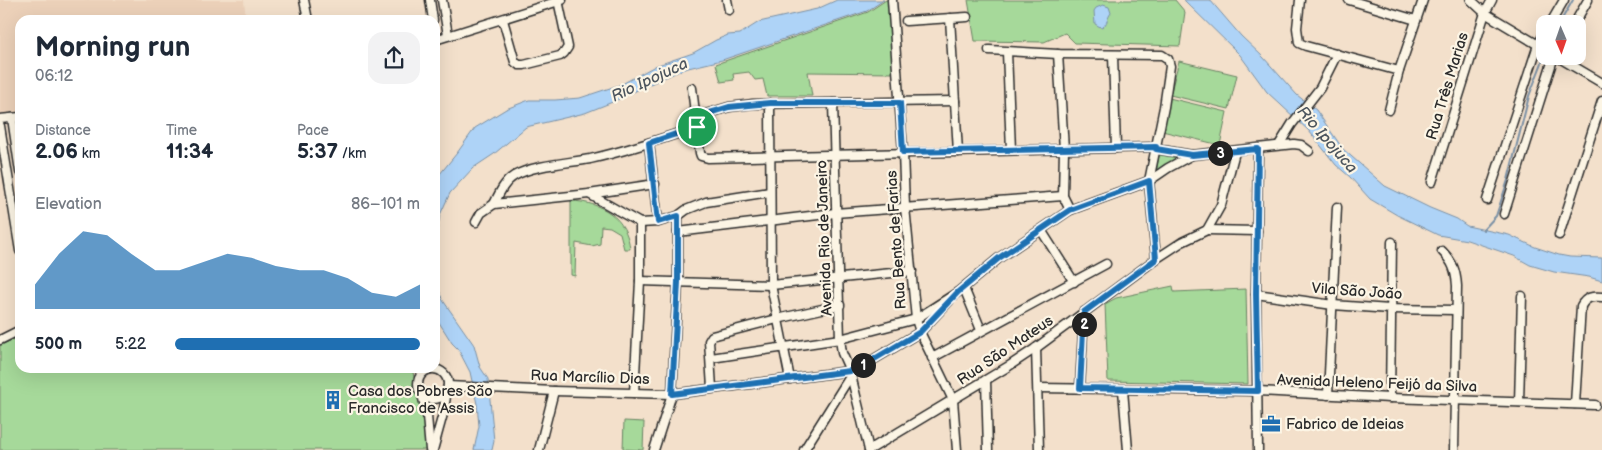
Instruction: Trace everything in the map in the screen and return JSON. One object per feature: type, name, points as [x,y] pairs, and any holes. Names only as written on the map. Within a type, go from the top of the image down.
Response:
[{"type":"street","points":[[304,0],[307,15]]},
{"type":"street","points":[[430,0],[432,15]]},
{"type":"street","points":[[442,0],[448,36]]},
{"type":"street","points":[[726,0],[729,10]]},
{"type":"street","name":"Rua Bento de Farias","points":[[892,0],[900,103],[905,207],[916,319],[920,332],[953,400]]},
{"type":"street","points":[[1300,0],[1297,28],[1299,43],[1399,71]]},
{"type":"street","points":[[1349,0],[1416,20]]},
{"type":"street","points":[[1389,110],[1399,71],[1423,0]]},
{"type":"street","points":[[1471,0],[1485,13],[1536,44]]},
{"type":"street","name":"Rua Três Marias","points":[[1432,182],[1485,13],[1492,0]]},
{"type":"street","points":[[1555,15],[1564,0]]},
{"type":"street","points":[[1579,15],[1588,0]]},
{"type":"street","points":[[440,37],[503,20],[559,1],[568,47],[564,53],[519,65],[515,62],[503,20]]},
{"type":"street","points":[[906,21],[967,17]]},
{"type":"street","points":[[950,18],[958,152]]},
{"type":"street","points":[[989,50],[1058,54],[1162,56],[1168,59],[1170,66],[1149,181],[1156,259]]},
{"type":"street","points":[[1487,200],[1536,51]]},
{"type":"street","points":[[1007,52],[1011,150]]},
{"type":"street","points":[[1058,54],[1064,149],[1063,196],[1070,210]]},
{"type":"street","points":[[1279,145],[1292,124],[1320,88],[1337,54]]},
{"type":"street","points":[[1113,55],[1116,148]]},
{"type":"street","points":[[1504,214],[1552,65]]},
{"type":"street","points":[[1571,65],[1602,83]]},
{"type":"street","points":[[692,88],[699,150],[701,156],[708,158],[1116,148],[1156,148],[1192,155],[1298,144],[1309,151]]},
{"type":"street","points":[[1559,235],[1602,101]]},
{"type":"street","points":[[696,117],[729,107],[770,103],[955,102]]},
{"type":"street","points":[[770,103],[771,285],[790,379]]},
{"type":"street","name":"Avenida Rio de Janeiro","points":[[833,103],[840,339],[842,353],[850,373],[869,450]]},
{"type":"street","points":[[0,119],[15,117]]},
{"type":"street","points":[[0,126],[15,220]]},
{"type":"street","points":[[494,204],[503,186],[509,179],[523,172],[606,155],[697,127]]},
{"type":"street","points":[[649,143],[658,222]]},
{"type":"street","points":[[1258,149],[1256,294],[1258,450]]},
{"type":"street","points":[[1235,152],[1222,205],[1207,230],[1257,231]]},
{"type":"street","points":[[804,450],[850,373],[920,332],[961,290],[999,258],[1070,210],[1149,181],[1192,155]]},
{"type":"street","points":[[476,222],[481,212],[494,204],[589,194],[655,184]]},
{"type":"street","points":[[589,194],[640,223],[658,222],[678,216],[686,210],[706,202],[770,192]]},
{"type":"street","points":[[678,232],[905,207],[1063,196]]},
{"type":"street","points":[[1328,395],[1338,207]]},
{"type":"street","points":[[654,450],[672,394],[678,282],[678,216]]},
{"type":"street","points":[[634,393],[640,281],[640,223]]},
{"type":"street","points":[[1041,230],[1074,282]]},
{"type":"street","name":"Rua São Mateus","points":[[869,450],[1036,348],[1156,259],[1182,242],[1207,230]]},
{"type":"street","points":[[1390,398],[1392,242]]},
{"type":"street","points":[[1442,251],[1454,265],[1457,275],[1454,450]]},
{"type":"street","points":[[932,358],[1106,264]]},
{"type":"street","points":[[640,281],[771,285],[912,271]]},
{"type":"street","points":[[711,358],[840,339],[916,319],[961,290]]},
{"type":"street","points":[[961,290],[981,330]]},
{"type":"street","name":"Vila São João","points":[[1256,294],[1333,305],[1390,309],[1456,310]]},
{"type":"street","points":[[1520,402],[1522,296]]},
{"type":"street","points":[[1575,404],[1581,306],[1588,298],[1594,296],[1602,297]]},
{"type":"street","points":[[712,388],[710,338],[777,319],[840,305]]},
{"type":"street","points":[[1080,388],[1084,312]]},
{"type":"street","points":[[0,340],[15,332]]},
{"type":"street","points":[[1036,348],[1039,450]]},
{"type":"street","points":[[432,450],[443,414],[448,388],[446,376],[440,370]]},
{"type":"street","points":[[417,373],[419,378],[418,386],[422,394],[427,416],[432,450]]},
{"type":"street","points":[[419,378],[423,373]]},
{"type":"street","name":"Rua Marcílio Dias","points":[[448,388],[468,386],[554,391],[672,394],[850,373]]},
{"type":"street","points":[[986,380],[988,450]]},
{"type":"street","points":[[422,394],[435,399],[444,395],[448,388]]},
{"type":"street","name":"Avenida Heleno Feijó da Silva","points":[[1038,388],[1258,391],[1390,398],[1595,405]]},
{"type":"street","points":[[1123,390],[1128,450]]},
{"type":"street","points":[[539,450],[554,391]]},
{"type":"street","points":[[953,400],[957,450]]},
{"type":"shaded area","points":[[0,0],[244,0],[246,15],[15,15],[15,112],[0,114]]},
{"type":"green space","points":[[889,0],[893,73],[808,72],[812,96],[767,96],[763,79],[755,80],[749,72],[733,74],[734,80],[721,82],[716,64],[868,12]]},
{"type":"green space","points":[[968,0],[1175,0],[1185,12],[1180,46],[1075,43],[1065,33],[1044,42],[975,41]]},
{"type":"green space","points":[[1179,61],[1237,75],[1229,109],[1170,95]]},
{"type":"green space","points":[[1169,98],[1227,112],[1220,145],[1162,131]]},
{"type":"green space","points":[[1160,151],[1185,157],[1155,177]]},
{"type":"green space","points":[[571,201],[593,205],[611,214],[624,229],[630,249],[624,249],[620,233],[610,227],[601,226],[600,244],[592,246],[576,243],[575,276],[571,275]]},
{"type":"green space","points":[[1173,286],[1174,292],[1246,289],[1248,384],[1108,381],[1105,304],[1116,298]]},
{"type":"green space","points":[[15,339],[15,373],[413,373],[425,426],[427,450],[0,450],[0,345]]},
{"type":"green space","points":[[624,421],[644,422],[643,450],[623,449]]},
{"type":"water","name":"Rio Ipojuca","points":[[837,0],[884,0],[867,11],[722,60],[684,69],[585,113],[526,127],[494,154],[473,168],[450,193],[440,215],[440,174],[475,128],[506,109],[529,100],[580,98],[622,84],[655,66],[693,53],[728,35],[740,34],[759,22],[817,9]]},
{"type":"water","name":"Rio Ipojuca","points":[[1184,0],[1210,0],[1297,95],[1316,110],[1343,149],[1385,186],[1457,219],[1467,226],[1509,235],[1559,255],[1602,258],[1602,281],[1589,277],[1554,272],[1530,265],[1514,256],[1467,240],[1438,235],[1397,215],[1370,199],[1336,165],[1309,131],[1267,92],[1240,55]]},
{"type":"water","points":[[1103,5],[1109,7],[1111,13],[1102,28],[1095,24],[1094,11]]},
{"type":"water","points":[[440,293],[442,299],[474,345],[480,367],[488,379],[494,441],[492,450],[474,450],[479,426],[477,404],[470,372],[458,349],[440,324]]},
{"type":"waterway","points":[[1564,15],[1573,0]]},
{"type":"waterway","points":[[1483,230],[1496,216],[1508,180],[1529,96],[1541,65]]},
{"type":"place","name":"Casa dos Pobres São Francisco de Assis","points":[[333,400]]},
{"type":"place","name":"Fabrico de Ideias","points":[[1271,424]]},
{"type":"route","points":[[900,103],[903,152],[1156,147],[1156,149],[1192,155],[1258,149],[1256,294],[1258,391],[1080,388],[1084,312],[1156,259],[1149,181],[1070,210],[999,258],[958,292],[920,332],[866,364],[850,371],[672,394],[678,282],[678,216],[658,222],[649,143],[697,127],[696,117],[729,107],[753,104],[900,103]]}]
